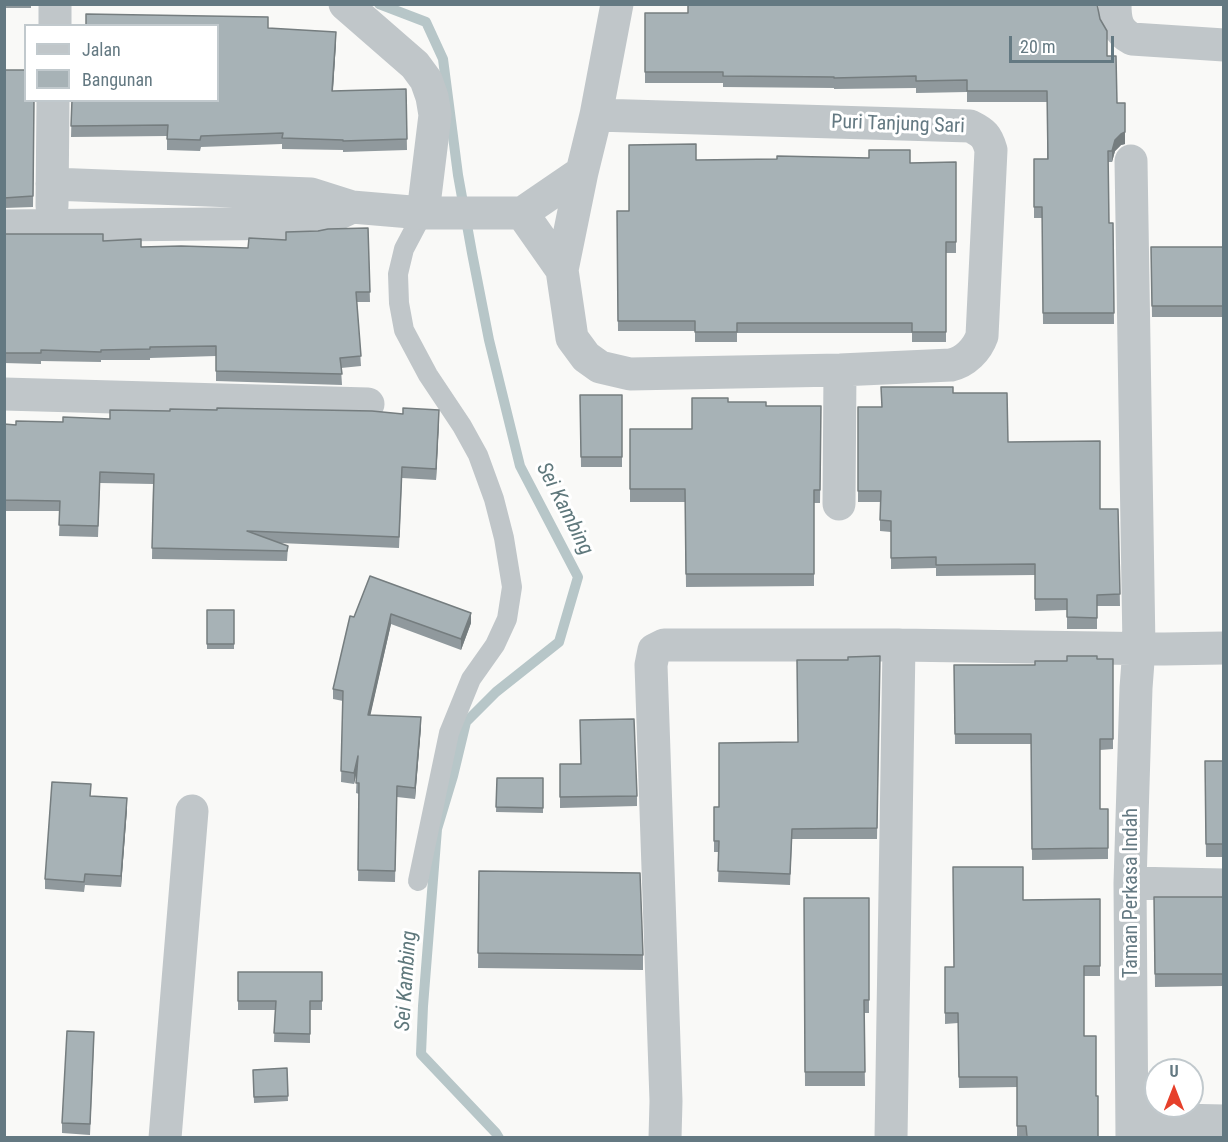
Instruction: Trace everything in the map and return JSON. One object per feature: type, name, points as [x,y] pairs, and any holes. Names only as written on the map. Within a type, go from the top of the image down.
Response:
[{"type":"street","points":[[55,4],[55,24]]},
{"type":"street","points":[[345,4],[416,65],[426,80],[435,115],[436,213]]},
{"type":"street","name":"Puri Tanjung Sari","points":[[596,115],[970,126],[980,131],[988,138],[991,150],[982,336],[978,345],[966,358],[951,365],[840,370],[630,374],[600,367],[586,357],[572,338],[562,270],[596,115],[617,4]]},
{"type":"street","points":[[1115,4],[1115,19],[1118,28],[1132,39],[1224,45]]},
{"type":"street","points":[[52,226],[53,102]]},
{"type":"street","name":"Taman Perkasa Indah","points":[[1131,161],[1139,648],[1130,883],[1132,1128]]},
{"type":"street","points":[[52,184],[311,194],[352,207],[436,213],[510,213],[582,172]]},
{"type":"street","points":[[4,226],[318,223],[352,207]]},
{"type":"street","points":[[510,213],[562,270]]},
{"type":"street","points":[[839,504],[840,370]]},
{"type":"street","points":[[4,394],[368,404]]},
{"type":"street","points":[[665,1137],[666,1101],[651,665],[654,650],[663,645],[1224,648]]},
{"type":"street","points":[[891,1137],[899,645]]},
{"type":"street","points":[[165,1137],[192,811]]},
{"type":"street","points":[[1130,883],[1224,885]]},
{"type":"street","points":[[1132,1128],[1224,1121]]},
{"type":"lane","points":[[418,881],[449,733],[471,679],[495,645],[507,619],[512,587],[504,538],[494,499],[478,455],[462,426],[428,375],[404,330],[399,303],[398,274],[404,249],[436,213]]},
{"type":"building","points":[[688,4],[1097,4],[1100,19],[1107,31],[1107,56],[1116,56],[1117,103],[1125,103],[1125,132],[1115,140],[1112,151],[1108,151],[1109,223],[1113,223],[1114,313],[1043,313],[1042,207],[1034,207],[1034,159],[1048,159],[1047,91],[967,91],[967,80],[916,81],[916,76],[834,78],[723,76],[723,72],[645,72],[645,13],[688,13]]},
{"type":"building","points":[[86,14],[268,17],[268,28],[336,32],[332,91],[406,89],[407,139],[343,141],[282,138],[283,133],[201,136],[200,140],[167,139],[168,125],[71,126],[72,102],[219,102],[219,24],[86,24]]},
{"type":"building","points":[[4,70],[24,70],[24,102],[34,102],[33,196],[4,198]]},
{"type":"building","points":[[696,144],[696,160],[777,159],[777,156],[869,158],[869,150],[910,150],[910,163],[956,162],[956,242],[946,242],[946,332],[912,332],[912,323],[737,323],[737,332],[695,332],[695,321],[618,321],[617,211],[629,211],[629,145]]},
{"type":"building","points":[[368,228],[370,292],[356,292],[361,356],[340,358],[342,374],[216,371],[216,346],[150,347],[150,349],[101,350],[101,352],[41,350],[41,353],[4,353],[4,234],[103,234],[103,241],[141,239],[141,247],[248,248],[249,238],[286,240],[286,232]]},
{"type":"building","points":[[1151,247],[1224,247],[1224,306],[1152,306]]},
{"type":"building","points":[[881,387],[953,387],[953,393],[1007,393],[1008,442],[1100,441],[1100,509],[1118,509],[1120,594],[1097,595],[1097,618],[1067,617],[1067,599],[1035,599],[1035,564],[936,565],[936,557],[891,558],[891,521],[880,520],[881,491],[858,491],[858,407],[882,407]]},
{"type":"building","points":[[580,395],[622,395],[622,457],[581,457]]},
{"type":"building","points":[[692,398],[728,398],[728,402],[766,402],[766,406],[821,406],[820,490],[814,490],[814,574],[686,574],[685,489],[630,489],[630,429],[692,429]]},
{"type":"building","points":[[217,408],[372,411],[403,414],[403,408],[439,410],[436,469],[402,467],[399,537],[247,531],[288,546],[287,551],[152,548],[154,474],[100,472],[98,526],[59,525],[60,501],[4,500],[4,424],[16,425],[16,421],[63,422],[63,417],[110,419],[110,410],[170,411],[170,409],[217,410]]},
{"type":"building","points":[[370,576],[471,613],[461,639],[391,614],[368,715],[421,717],[415,788],[397,786],[395,871],[358,870],[359,783],[356,783],[358,756],[354,773],[341,771],[343,691],[333,689],[350,616],[354,617]]},
{"type":"building","points":[[207,610],[234,610],[234,644],[207,644]]},
{"type":"building","points":[[880,656],[877,828],[792,829],[790,874],[718,871],[719,841],[714,841],[714,807],[719,807],[719,743],[798,742],[797,660],[848,660],[848,657]]},
{"type":"building","points":[[1067,656],[1097,656],[1097,659],[1113,659],[1113,739],[1100,739],[1100,809],[1108,809],[1108,848],[1032,849],[1031,734],[955,734],[954,665],[1035,665],[1035,661],[1067,661]]},
{"type":"building","points":[[634,719],[637,796],[560,797],[560,764],[581,764],[580,720]]},
{"type":"building","points":[[1205,761],[1224,761],[1224,844],[1206,844]]},
{"type":"building","points":[[497,778],[543,778],[543,808],[496,807]]},
{"type":"building","points":[[52,782],[91,784],[90,796],[127,798],[121,876],[85,874],[84,882],[45,879]]},
{"type":"building","points":[[953,867],[1023,867],[1023,900],[1100,899],[1100,966],[1084,966],[1084,1036],[1096,1036],[1098,1137],[1027,1137],[1026,1126],[1017,1126],[1017,1077],[959,1077],[958,1013],[945,1013],[945,967],[954,967]]},
{"type":"building","points":[[479,871],[640,873],[643,955],[478,953]]},
{"type":"building","points":[[1154,897],[1224,897],[1224,981],[1223,974],[1155,974]]},
{"type":"building","points":[[804,898],[869,898],[869,1000],[864,1000],[865,1072],[805,1072]]},
{"type":"building","points":[[238,972],[322,972],[322,1001],[310,1001],[310,1034],[274,1033],[276,1001],[238,1001]]},
{"type":"building","points":[[67,1031],[94,1032],[90,1124],[62,1123]]},
{"type":"building","points":[[287,1068],[288,1096],[254,1097],[253,1070]]},
{"type":"waterway","name":"Sei Kambing","points":[[379,4],[426,22],[443,59],[458,175],[472,253],[489,340],[520,466],[578,577],[559,642],[496,692],[466,722],[437,829],[421,1054],[499,1138]]}]
